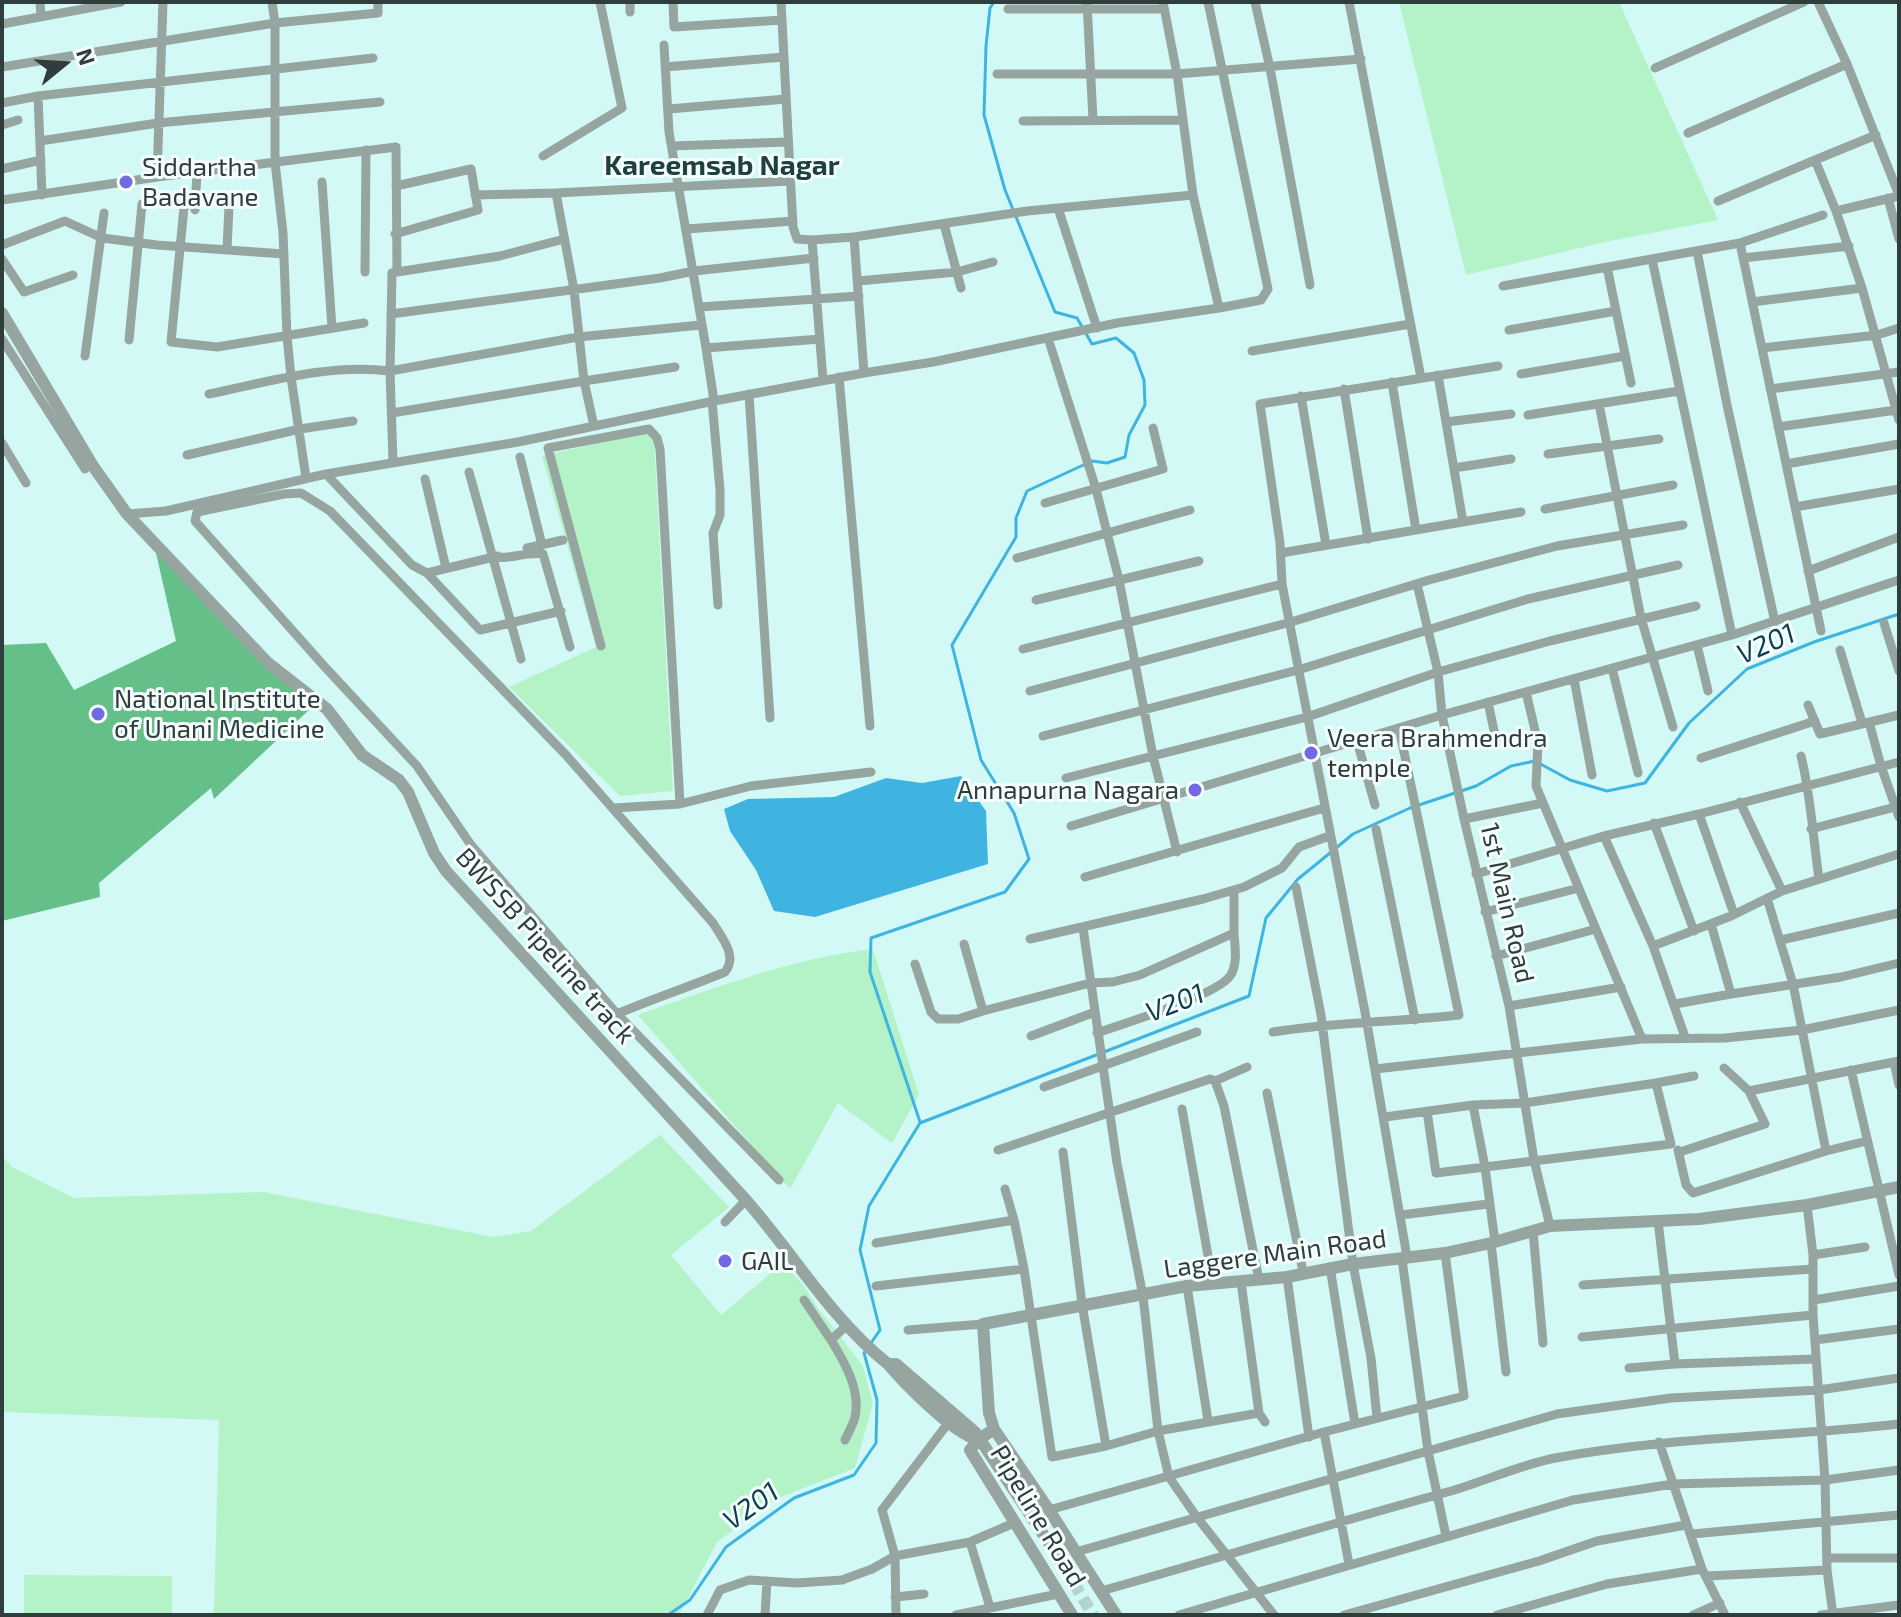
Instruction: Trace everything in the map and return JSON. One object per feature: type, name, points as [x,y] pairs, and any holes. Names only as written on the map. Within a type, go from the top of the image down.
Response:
[{"type":"street","points":[[40,2],[41,17]]},
{"type":"street","points":[[2,24],[121,2]]},
{"type":"street","points":[[157,177],[163,2]]},
{"type":"street","points":[[272,2],[275,23],[275,162],[284,254],[287,336],[306,478]]},
{"type":"street","points":[[2,67],[275,23],[378,13],[378,2]]},
{"type":"street","points":[[543,156],[622,108],[600,2]]},
{"type":"street","points":[[673,2],[674,27],[782,20]]},
{"type":"street","points":[[781,2],[790,181],[797,239],[854,237],[1020,212],[1193,195]]},
{"type":"street","points":[[127,514],[166,511],[326,474],[518,442],[1094,328],[1261,300],[1268,289],[1208,2]]},
{"type":"street","points":[[1255,2],[1310,285]]},
{"type":"street","points":[[1349,2],[1421,378]]},
{"type":"street","points":[[1655,68],[1804,2]]},
{"type":"street","points":[[1818,2],[1847,64],[1899,196],[1836,211]]},
{"type":"street","points":[[1087,5],[1093,120]]},
{"type":"street","points":[[1008,9],[1163,5],[1177,74],[1193,195],[1219,308]]},
{"type":"street","points":[[664,45],[672,146],[713,401],[720,490],[720,515],[713,533],[718,605]]},
{"type":"street","points":[[665,67],[784,57]]},
{"type":"street","points":[[2,103],[160,81],[373,58]]},
{"type":"street","points":[[997,74],[1177,74],[1361,59]]},
{"type":"street","points":[[1688,133],[1847,64]]},
{"type":"street","points":[[38,96],[42,195]]},
{"type":"street","points":[[669,109],[786,99]]},
{"type":"street","points":[[40,141],[158,123],[380,102]]},
{"type":"street","points":[[2,125],[18,120]]},
{"type":"street","points":[[1023,121],[1183,120]]},
{"type":"street","points":[[1718,201],[1876,135]]},
{"type":"street","points":[[672,146],[788,142]]},
{"type":"street","points":[[2,200],[396,147],[397,272]]},
{"type":"street","points":[[365,272],[366,150]]},
{"type":"street","points":[[2,169],[41,160]]},
{"type":"street","points":[[1778,427],[1898,416],[1849,246],[1815,160]]},
{"type":"street","points":[[395,234],[478,210],[471,169],[396,186]]},
{"type":"street","points":[[195,210],[197,172]]},
{"type":"street","points":[[475,195],[790,181]]},
{"type":"street","points":[[322,182],[332,328]]},
{"type":"street","points":[[556,193],[574,290],[584,381],[594,426]]},
{"type":"street","points":[[185,197],[171,342],[217,347],[364,323]]},
{"type":"street","points":[[1888,198],[1899,239]]},
{"type":"street","points":[[129,340],[142,204]]},
{"type":"street","points":[[227,250],[229,206]]},
{"type":"street","points":[[1058,208],[1094,328]]},
{"type":"street","points":[[85,356],[104,213]]},
{"type":"street","points":[[1503,286],[1740,243],[1823,215]]},
{"type":"street","points":[[2,245],[65,221],[102,238],[284,254]]},
{"type":"street","points":[[687,229],[793,221]]},
{"type":"street","points":[[944,224],[961,288]]},
{"type":"street","points":[[854,237],[864,373]]},
{"type":"street","points":[[393,462],[390,371],[392,273],[500,256],[564,239]]},
{"type":"street","points":[[812,240],[823,380]]},
{"type":"street","points":[[1740,243],[1821,631]]},
{"type":"street","points":[[1743,258],[1849,246]]},
{"type":"street","points":[[1697,251],[1775,622]]},
{"type":"street","points":[[391,314],[694,271],[814,258]]},
{"type":"street","points":[[2,259],[24,292],[73,275]]},
{"type":"street","points":[[1652,259],[1732,635]]},
{"type":"street","points":[[858,281],[957,272],[993,262]]},
{"type":"street","points":[[1607,267],[1631,383]]},
{"type":"street","points":[[1752,302],[1862,288]]},
{"type":"street","points":[[700,307],[859,296]]},
{"type":"street","points":[[1509,330],[1616,311]]},
{"type":"street","name":"BWSSB Pipeline track","points":[[2,313],[93,466],[127,514],[268,663],[320,702],[362,755],[395,775],[404,785],[434,853],[446,871],[746,1200],[863,1343]]},
{"type":"street","points":[[1252,351],[1410,324]]},
{"type":"street","points":[[209,394],[291,377],[363,367],[390,371],[578,337],[701,325]]},
{"type":"street","points":[[1762,348],[1877,335],[1899,328]]},
{"type":"street","points":[[1048,338],[1096,489],[1119,580],[1153,756],[1177,852]]},
{"type":"street","points":[[2,339],[85,469]]},
{"type":"street","points":[[706,348],[820,339]]},
{"type":"street","points":[[1521,374],[1625,356]]},
{"type":"street","points":[[1446,1536],[1421,1407],[1401,1215],[1385,1117],[1282,584],[1281,553],[1260,404],[1498,366]]},
{"type":"street","points":[[392,413],[675,367]]},
{"type":"street","points":[[1770,389],[1899,372]]},
{"type":"street","points":[[1438,375],[1463,522]]},
{"type":"street","points":[[839,377],[870,726]]},
{"type":"street","points":[[1392,382],[1416,530]]},
{"type":"street","points":[[1344,389],[1368,539]]},
{"type":"street","points":[[1528,415],[1679,391]]},
{"type":"street","points":[[749,394],[770,718]]},
{"type":"street","points":[[1301,396],[1326,545]]},
{"type":"street","points":[[1599,404],[1641,618],[1673,727]]},
{"type":"street","points":[[1446,422],[1511,414]]},
{"type":"street","points":[[187,455],[300,429],[353,421]]},
{"type":"street","points":[[1045,503],[1163,469],[1153,428]]},
{"type":"street","points":[[601,646],[548,448],[649,429],[657,438],[660,449],[680,804]]},
{"type":"street","points":[[1548,454],[1659,439]]},
{"type":"street","points":[[2,443],[26,483]]},
{"type":"street","points":[[1786,464],[1899,444]]},
{"type":"street","points":[[520,457],[542,545]]},
{"type":"street","points":[[1454,468],[1511,459]]},
{"type":"street","points":[[469,472],[521,659]]},
{"type":"street","points":[[326,474],[412,565],[427,573],[480,630],[561,611]]},
{"type":"street","points":[[425,479],[446,568]]},
{"type":"street","points":[[1545,509],[1673,485]]},
{"type":"street","points":[[1795,507],[1899,489]]},
{"type":"street","points":[[603,1020],[617,1014],[653,998],[725,972],[730,967],[731,959],[713,923],[566,755],[330,511],[301,493],[197,512],[195,521],[417,766],[471,845],[617,1014],[779,1180]]},
{"type":"street","points":[[1017,558],[1190,510]]},
{"type":"street","points":[[1281,553],[1521,512]]},
{"type":"street","points":[[1030,691],[1291,622],[1557,546],[1683,525]]},
{"type":"street","points":[[1808,571],[1899,537]]},
{"type":"street","points":[[427,573],[563,540]]},
{"type":"street","points":[[493,557],[503,559],[538,552],[543,554],[570,647]]},
{"type":"street","points":[[1036,600],[1199,561]]},
{"type":"street","points":[[1043,736],[1298,670],[1528,599],[1678,565]]},
{"type":"street","points":[[1071,826],[1442,715],[1732,635],[1899,580]]},
{"type":"street","points":[[1023,649],[1282,584]]},
{"type":"street","name":"1st Main Road","points":[[1417,584],[1438,672],[1442,715],[1458,792],[1509,1006],[1534,1160],[1550,1226]]},
{"type":"street","points":[[1066,778],[1307,717],[1438,672],[1696,606]]},
{"type":"street","points":[[1884,623],[1899,671]]},
{"type":"street","points":[[1697,645],[1708,691]]},
{"type":"street","points":[[1811,829],[1898,810],[1840,650]]},
{"type":"street","points":[[1612,668],[1638,773]]},
{"type":"street","points":[[1574,679],[1592,775]]},
{"type":"street","points":[[1526,692],[1538,743],[1536,786],[1642,1039]]},
{"type":"street","points":[[1488,702],[1496,740]]},
{"type":"street","points":[[1808,705],[1820,734],[1899,715]]},
{"type":"street","points":[[1701,758],[1815,721]]},
{"type":"street","points":[[1273,1032],[1322,1024],[1459,1015],[1399,728]]},
{"type":"street","points":[[1357,741],[1375,805]]},
{"type":"street","points":[[1801,756],[1808,785],[1819,879]]},
{"type":"street","points":[[1476,874],[1604,836],[1899,762]]},
{"type":"street","points":[[613,808],[680,804],[751,786],[871,772]]},
{"type":"street","points":[[1740,802],[1782,891]]},
{"type":"street","points":[[1464,819],[1543,803]]},
{"type":"street","points":[[1085,877],[1324,808]]},
{"type":"street","points":[[1699,814],[1734,914]]},
{"type":"street","points":[[1654,823],[1694,931]]},
{"type":"street","points":[[1376,829],[1415,1020]]},
{"type":"street","points":[[1604,836],[1653,946],[1685,1037]]},
{"type":"street","points":[[1030,939],[1234,890],[1282,868],[1299,847],[1331,846]]},
{"type":"street","points":[[1653,946],[1711,924],[1782,891],[1899,854]]},
{"type":"street","points":[[1296,887],[1322,1024],[1353,1264],[1371,1358],[1377,1418]]},
{"type":"street","points":[[1485,912],[1579,888]]},
{"type":"street","points":[[1097,1033],[1196,997],[1224,983],[1232,973],[1235,956],[1234,890]]},
{"type":"street","points":[[1767,898],[1793,984],[1826,1151]]},
{"type":"street","points":[[1781,940],[1899,913]]},
{"type":"street","points":[[1711,924],[1731,994]]},
{"type":"street","points":[[1083,928],[1097,1033],[1143,1296],[1158,1431],[1169,1477],[1274,1615]]},
{"type":"street","points":[[1496,956],[1596,929]]},
{"type":"street","points":[[915,964],[931,1012],[938,1019],[958,1019],[1090,983],[1113,982],[1140,975],[1234,933]]},
{"type":"street","points":[[964,944],[983,1011]]},
{"type":"street","points":[[1675,1004],[1841,977],[1899,963]]},
{"type":"street","points":[[1509,1006],[1621,987]]},
{"type":"street","points":[[1375,1069],[1642,1039],[1725,1038],[1802,1030],[1899,1010]]},
{"type":"street","points":[[1031,1036],[1095,1012]]},
{"type":"street","points":[[1044,1087],[1197,1032]]},
{"type":"street","points":[[1749,1091],[1896,1061],[1899,1085]]},
{"type":"street","points":[[998,1150],[1210,1079],[1215,1081],[1247,1067]]},
{"type":"street","points":[[1680,1152],[1765,1124],[1749,1091],[1724,1068]]},
{"type":"street","points":[[1851,1070],[1899,1275]]},
{"type":"street","points":[[1385,1117],[1473,1105],[1525,1103],[1694,1076]]},
{"type":"street","points":[[1215,1081],[1224,1106],[1259,1280]]},
{"type":"street","points":[[1656,1083],[1671,1144],[1680,1152],[1686,1185],[1693,1193],[1867,1141]]},
{"type":"street","points":[[1267,1093],[1303,1272]]},
{"type":"street","points":[[1473,1105],[1485,1167],[1506,1372]]},
{"type":"street","points":[[1182,1109],[1213,1284]]},
{"type":"street","points":[[1427,1111],[1436,1173],[1671,1144]]},
{"type":"street","points":[[1063,1152],[1082,1304],[1106,1446]]},
{"type":"street","name":"Laggere Main Road","points":[[983,1324],[1187,1286],[1287,1277],[1330,1267],[1445,1253],[1550,1226],[1699,1219],[1807,1205],[1899,1187]]},
{"type":"street","points":[[1005,1189],[1024,1269],[1052,1457],[1208,1421],[1262,1418],[1241,1282]]},
{"type":"street","points":[[725,1222],[746,1200]]},
{"type":"street","points":[[1401,1215],[1488,1204]]},
{"type":"street","points":[[1807,1205],[1813,1255],[1813,1315],[1825,1480],[1827,1570],[1833,1614]]},
{"type":"street","points":[[876,1243],[1014,1220]]},
{"type":"street","points":[[1658,1221],[1675,1364]]},
{"type":"street","points":[[1533,1231],[1543,1343]]},
{"type":"street","points":[[1813,1255],[1865,1247]]},
{"type":"street","points":[[1049,1510],[1464,1396],[1445,1253]]},
{"type":"street","points":[[1330,1267],[1355,1424]]},
{"type":"street","points":[[876,1286],[1024,1269]]},
{"type":"street","points":[[1583,1285],[1813,1269]]},
{"type":"street","points":[[1287,1277],[1309,1437]]},
{"type":"street","points":[[1187,1286],[1208,1421]]},
{"type":"street","points":[[1814,1300],[1899,1286]]},
{"type":"street","points":[[804,1300],[849,1370],[856,1415],[845,1440]]},
{"type":"street","points":[[1582,1337],[1813,1315]]},
{"type":"street","points":[[908,1330],[983,1324],[989,1413],[994,1429],[1116,1615]]},
{"type":"street","points":[[831,1340],[846,1326]]},
{"type":"street","points":[[1815,1340],[1899,1329]]},
{"type":"street","name":"Pipeline Road","points":[[863,1343],[949,1422],[967,1436],[978,1440]]},
{"type":"street","points":[[1629,1368],[1815,1359]]},
{"type":"street","name":"Pipeline Road","points":[[888,1364],[896,1364],[975,1432],[978,1440]]},
{"type":"street","points":[[1076,1552],[1572,1411],[1671,1398],[1819,1390],[1899,1378]]},
{"type":"street","points":[[896,1615],[895,1556],[882,1510],[949,1422]]},
{"type":"street","points":[[1101,1591],[1437,1495],[1551,1459],[1659,1442],[1821,1433],[1899,1424]]},
{"type":"street","points":[[994,1429],[978,1440],[1055,1552]]},
{"type":"street","points":[[1324,1432],[1349,1564]]},
{"type":"street","name":"Pipeline Road","points":[[978,1440],[970,1450],[1072,1615]]},
{"type":"street","points":[[1659,1442],[1705,1572],[1725,1615]]},
{"type":"street","points":[[1179,1615],[1573,1500],[1673,1484],[1825,1480],[1899,1470]]},
{"type":"street","points":[[1344,1615],[1539,1561],[1597,1541],[1689,1529],[1826,1523],[1899,1515]]},
{"type":"street","points":[[707,1615],[720,1590],[749,1580],[797,1583],[842,1580],[895,1556],[970,1542],[1014,1523]]},
{"type":"street","points":[[970,1542],[990,1607]]},
{"type":"street","points":[[1827,1558],[1899,1558]]},
{"type":"street","points":[[1497,1615],[1607,1584],[1705,1572],[1827,1570]]},
{"type":"street","points":[[765,1615],[767,1581]]},
{"type":"street","points":[[895,1597],[924,1594]]},
{"type":"street","points":[[956,1615],[1058,1594]]},
{"type":"street","points":[[1693,1615],[1720,1603]]},
{"type":"street","points":[[1821,1615],[1899,1605]]},
{"type":"green space","points":[[1399,2],[1619,2],[1718,220],[1605,242],[1466,275]]},
{"type":"green space","points":[[646,432],[654,439],[673,791],[620,796],[509,687],[596,647],[542,456]]},
{"type":"green space","name":"National Institute of Unani Medicine","points":[[154,544],[311,708],[214,799],[211,788],[99,883],[100,897],[2,921],[2,645],[46,643],[74,690],[176,641]]},
{"type":"green space","points":[[873,949],[919,1095],[892,1143],[838,1103],[790,1189],[638,1015],[785,967]]},
{"type":"green space","points":[[660,1135],[729,1207],[671,1255],[721,1315],[783,1263],[804,1286],[863,1366],[873,1403],[855,1468],[776,1499],[717,1542],[679,1615],[214,1615],[219,1420],[2,1412],[2,1156],[12,1167],[74,1198],[263,1192],[493,1237],[531,1231]]},
{"type":"green space","points":[[24,1575],[172,1576],[172,1615],[24,1615]]},
{"type":"water","points":[[961,776],[986,811],[988,864],[815,917],[774,911],[756,870],[730,831],[724,809],[748,799],[834,797],[886,778],[922,783]]},
{"type":"waterway","points":[[920,1122],[870,972],[871,938],[1005,892],[1029,859],[1014,813],[981,760],[952,645],[1016,537],[1016,518],[1027,491],[1092,461],[1107,463],[1125,457],[1129,435],[1145,405],[1144,380],[1134,353],[1116,338],[1092,344],[1077,318],[1055,312],[1005,190],[984,115],[986,46],[990,8],[994,2]]},
{"type":"waterway","name":"V201","points":[[1336,848],[1353,834],[1410,808],[1476,786],[1511,766],[1535,761],[1570,780],[1607,791],[1645,783],[1689,723],[1747,669],[1814,642],[1899,614]]},
{"type":"waterway","name":"V201","points":[[871,1343],[880,1330],[860,1250],[869,1206],[920,1123],[1249,996],[1266,918],[1298,879],[1330,853]]},
{"type":"waterway","name":"V201","points":[[668,1615],[690,1600],[726,1547],[794,1498],[854,1475],[876,1443],[877,1400],[864,1353],[867,1349]]},
{"type":"tunnel","points":[[1055,1552],[1093,1615]]},
{"type":"place","name":"Siddartha Badavane","points":[[126,182]]},
{"type":"place","name":"National Institute of Unani Medicine","points":[[98,714]]},
{"type":"place","name":"Veera Brahmendra temple","points":[[1311,753]]},
{"type":"place","name":"Annapurna Nagara","points":[[1195,790]]},
{"type":"place","name":"GAIL","points":[[725,1261]]},
{"type":"district","name":"Kareemsab Nagar","points":[[722,166]]}]
